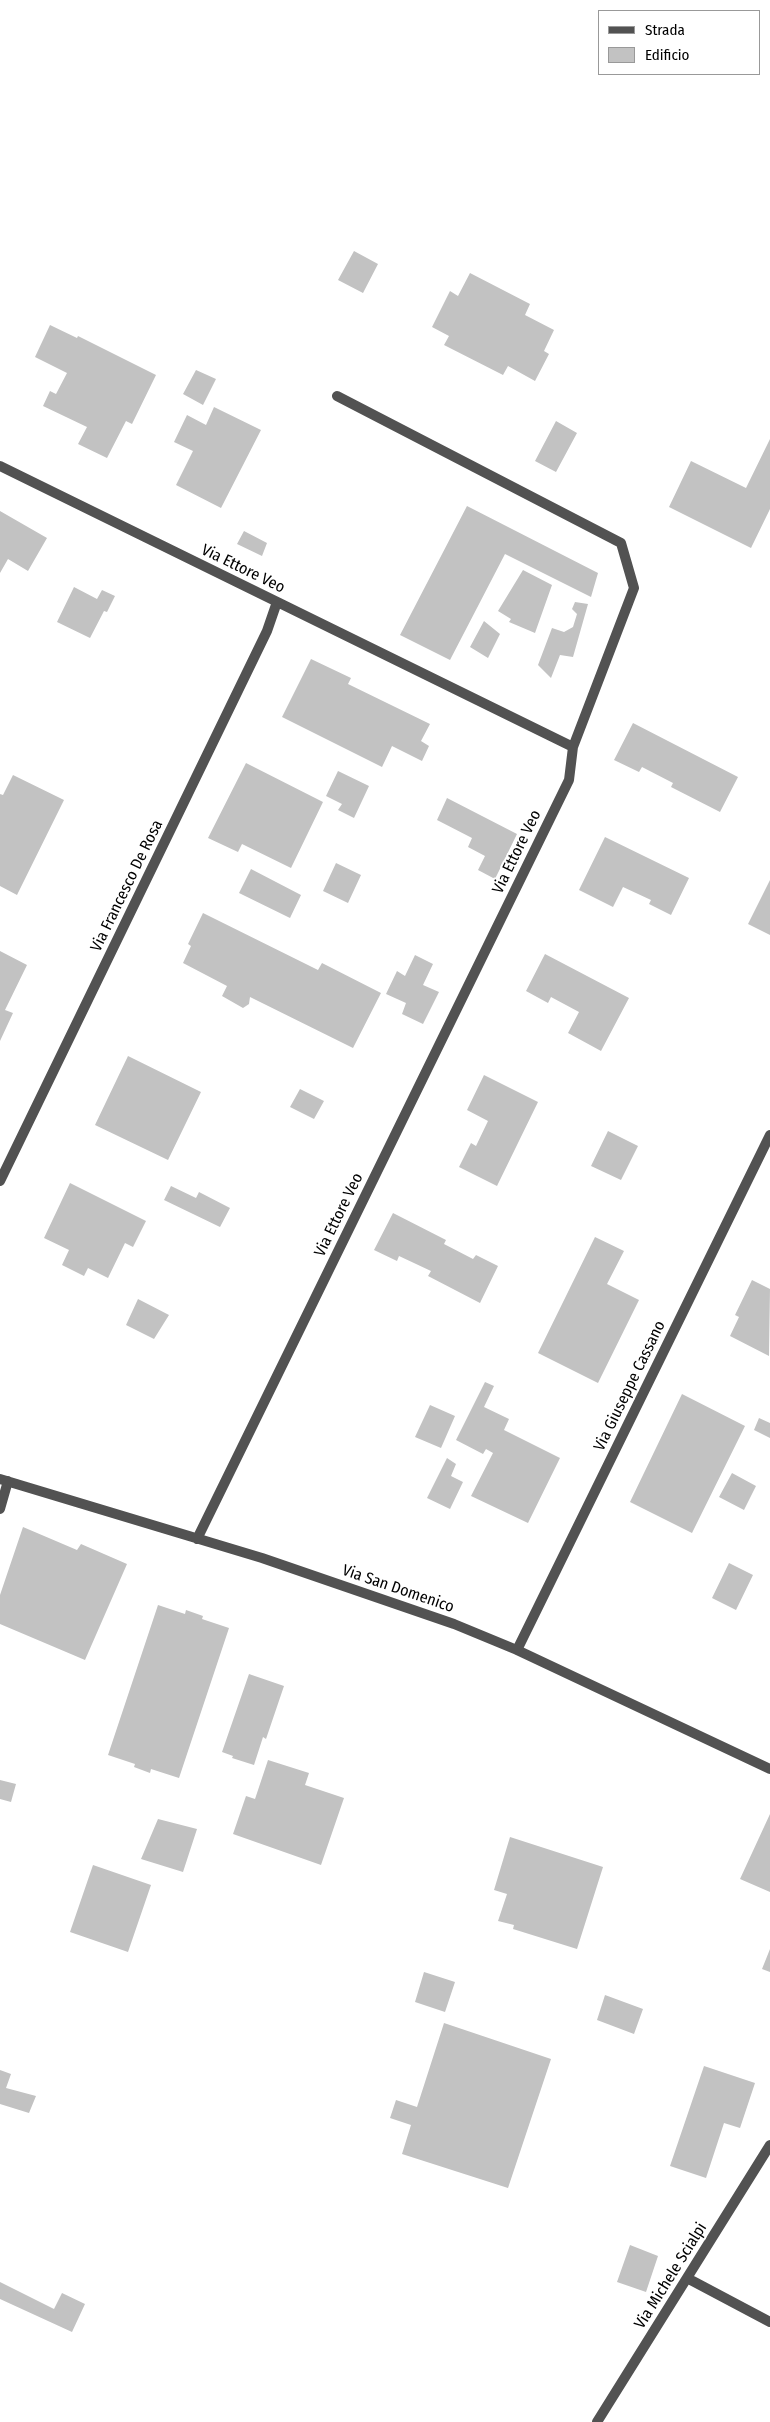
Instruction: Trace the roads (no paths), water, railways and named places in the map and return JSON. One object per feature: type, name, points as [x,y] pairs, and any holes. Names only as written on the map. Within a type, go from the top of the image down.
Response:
[{"type":"street","points":[[337,396],[621,543],[634,588],[573,747]]},
{"type":"street","name":"Via Ettore Veo","points":[[0,466],[573,747],[569,780],[197,1539]]},
{"type":"street","name":"Via Francesco De Rosa","points":[[0,1181],[267,631],[277,602]]},
{"type":"street","name":"Via Giuseppe Cassano","points":[[517,1650],[770,1135]]},
{"type":"street","points":[[0,1509],[4,1480]]},
{"type":"street","name":"Via San Domenico","points":[[4,1480],[262,1558],[408,1608],[517,1650],[770,1768]]},
{"type":"street","name":"Via Michele Scialpi","points":[[597,2422],[770,2145]]},
{"type":"street","points":[[687,2278],[770,2322]]}]
